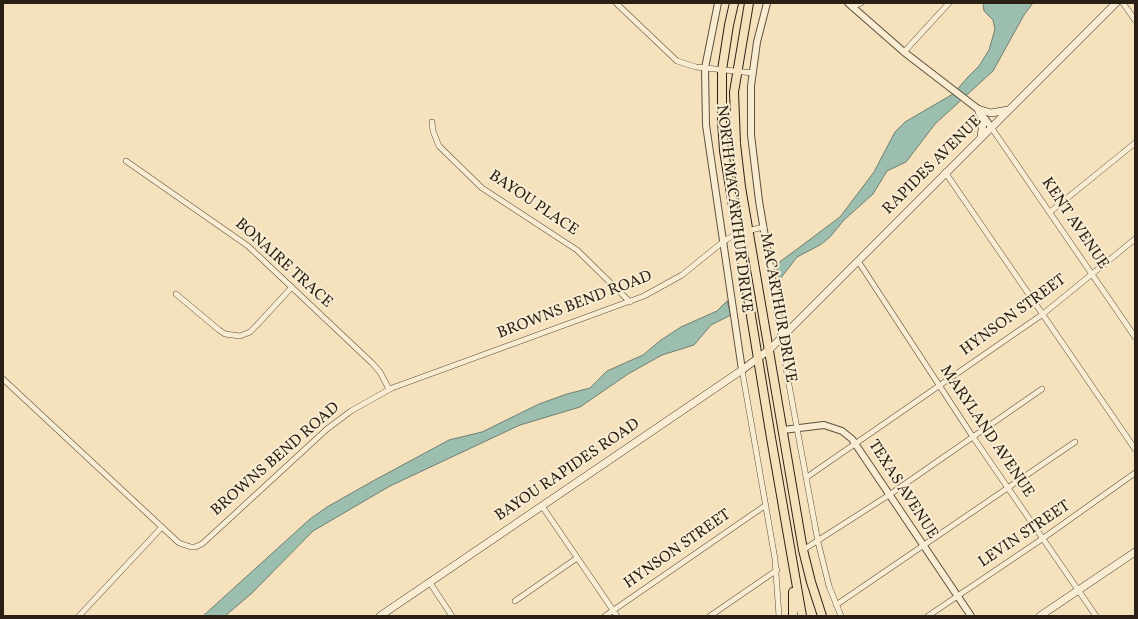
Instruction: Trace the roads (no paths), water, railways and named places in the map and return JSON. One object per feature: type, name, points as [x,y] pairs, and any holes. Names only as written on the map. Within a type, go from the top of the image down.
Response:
[{"type":"highway","name":"MACARTHUR DRIVE","points":[[734,3],[722,70],[722,120],[724,151],[802,616]]},
{"type":"highway","name":"MACARTHUR DRIVE","points":[[748,3],[736,72],[733,118],[741,187],[770,349],[803,550],[822,616]]},
{"type":"highway","points":[[770,432],[783,430]]},
{"type":"highway","points":[[789,541],[793,590],[793,616]]},
{"type":"main road","name":"RAPIDES AVENUE","points":[[770,349],[945,172],[1116,3]]},
{"type":"main road","points":[[976,107],[991,113],[1008,110]]},
{"type":"main road","points":[[976,107],[983,122],[981,137]]},
{"type":"main road","name":"BAYOU RAPIDES ROAD","points":[[380,616],[742,370],[770,349]]},
{"type":"main road","points":[[1040,616],[1135,552]]},
{"type":"street","points":[[616,3],[677,61],[688,66],[753,73]]},
{"type":"street","name":"NORTH MACARTHUR DRIVE","points":[[718,3],[705,68],[706,125],[742,370]]},
{"type":"street","name":"NORTH MACARTHUR DRIVE","points":[[767,3],[757,42],[753,73],[750,104],[751,135],[753,163],[782,337]]},
{"type":"street","points":[[850,5],[861,3]]},
{"type":"street","points":[[904,52],[948,3]]},
{"type":"street","points":[[1123,3],[1135,20]]},
{"type":"street","points":[[850,5],[904,52],[976,107],[991,127]]},
{"type":"street","name":"BAYOU PLACE","points":[[432,122],[433,131],[439,146],[482,188],[577,250],[630,302]]},
{"type":"street","name":"KENT AVENUE","points":[[991,127],[1135,337]]},
{"type":"street","points":[[1050,212],[1135,143]]},
{"type":"street","name":"BONAIRE TRACE","points":[[126,161],[248,246],[372,363],[380,372],[389,389]]},
{"type":"street","points":[[945,172],[1133,441],[1135,449]]},
{"type":"street","name":"BROWNS BEND ROAD","points":[[3,379],[162,528],[179,543],[191,547],[202,544],[327,430],[351,411],[389,389],[402,382],[630,302],[666,285],[682,275],[724,241],[738,233],[749,229],[764,227]]},
{"type":"street","name":"HYNSON STREET","points":[[807,477],[1043,314],[1135,239]]},
{"type":"street","name":"MARYLAND AVENUE","points":[[858,261],[973,437],[1096,616]]},
{"type":"street","points":[[176,294],[225,334],[240,336],[250,332],[292,287]]},
{"type":"street","name":"MACARTHUR DRIVE","points":[[782,337],[787,374],[818,542],[829,586],[841,616]]},
{"type":"street","points":[[742,370],[777,570],[779,616]]},
{"type":"street","points":[[803,550],[818,542],[889,495],[1042,389]]},
{"type":"street","name":"TEXAS AVENUE","points":[[783,430],[819,425],[830,426],[842,430],[856,443],[970,616]]},
{"type":"street","points":[[836,605],[1075,442]]},
{"type":"street","name":"LEVIN STREET","points":[[928,616],[1042,539],[1135,473]]},
{"type":"street","name":"HYNSON STREET","points":[[605,616],[766,505]]},
{"type":"street","points":[[542,506],[617,616]]},
{"type":"street","points":[[79,616],[162,528]]},
{"type":"street","points":[[515,601],[577,558]]},
{"type":"street","points":[[710,616],[777,570]]},
{"type":"street","points":[[430,583],[452,616]]}]
